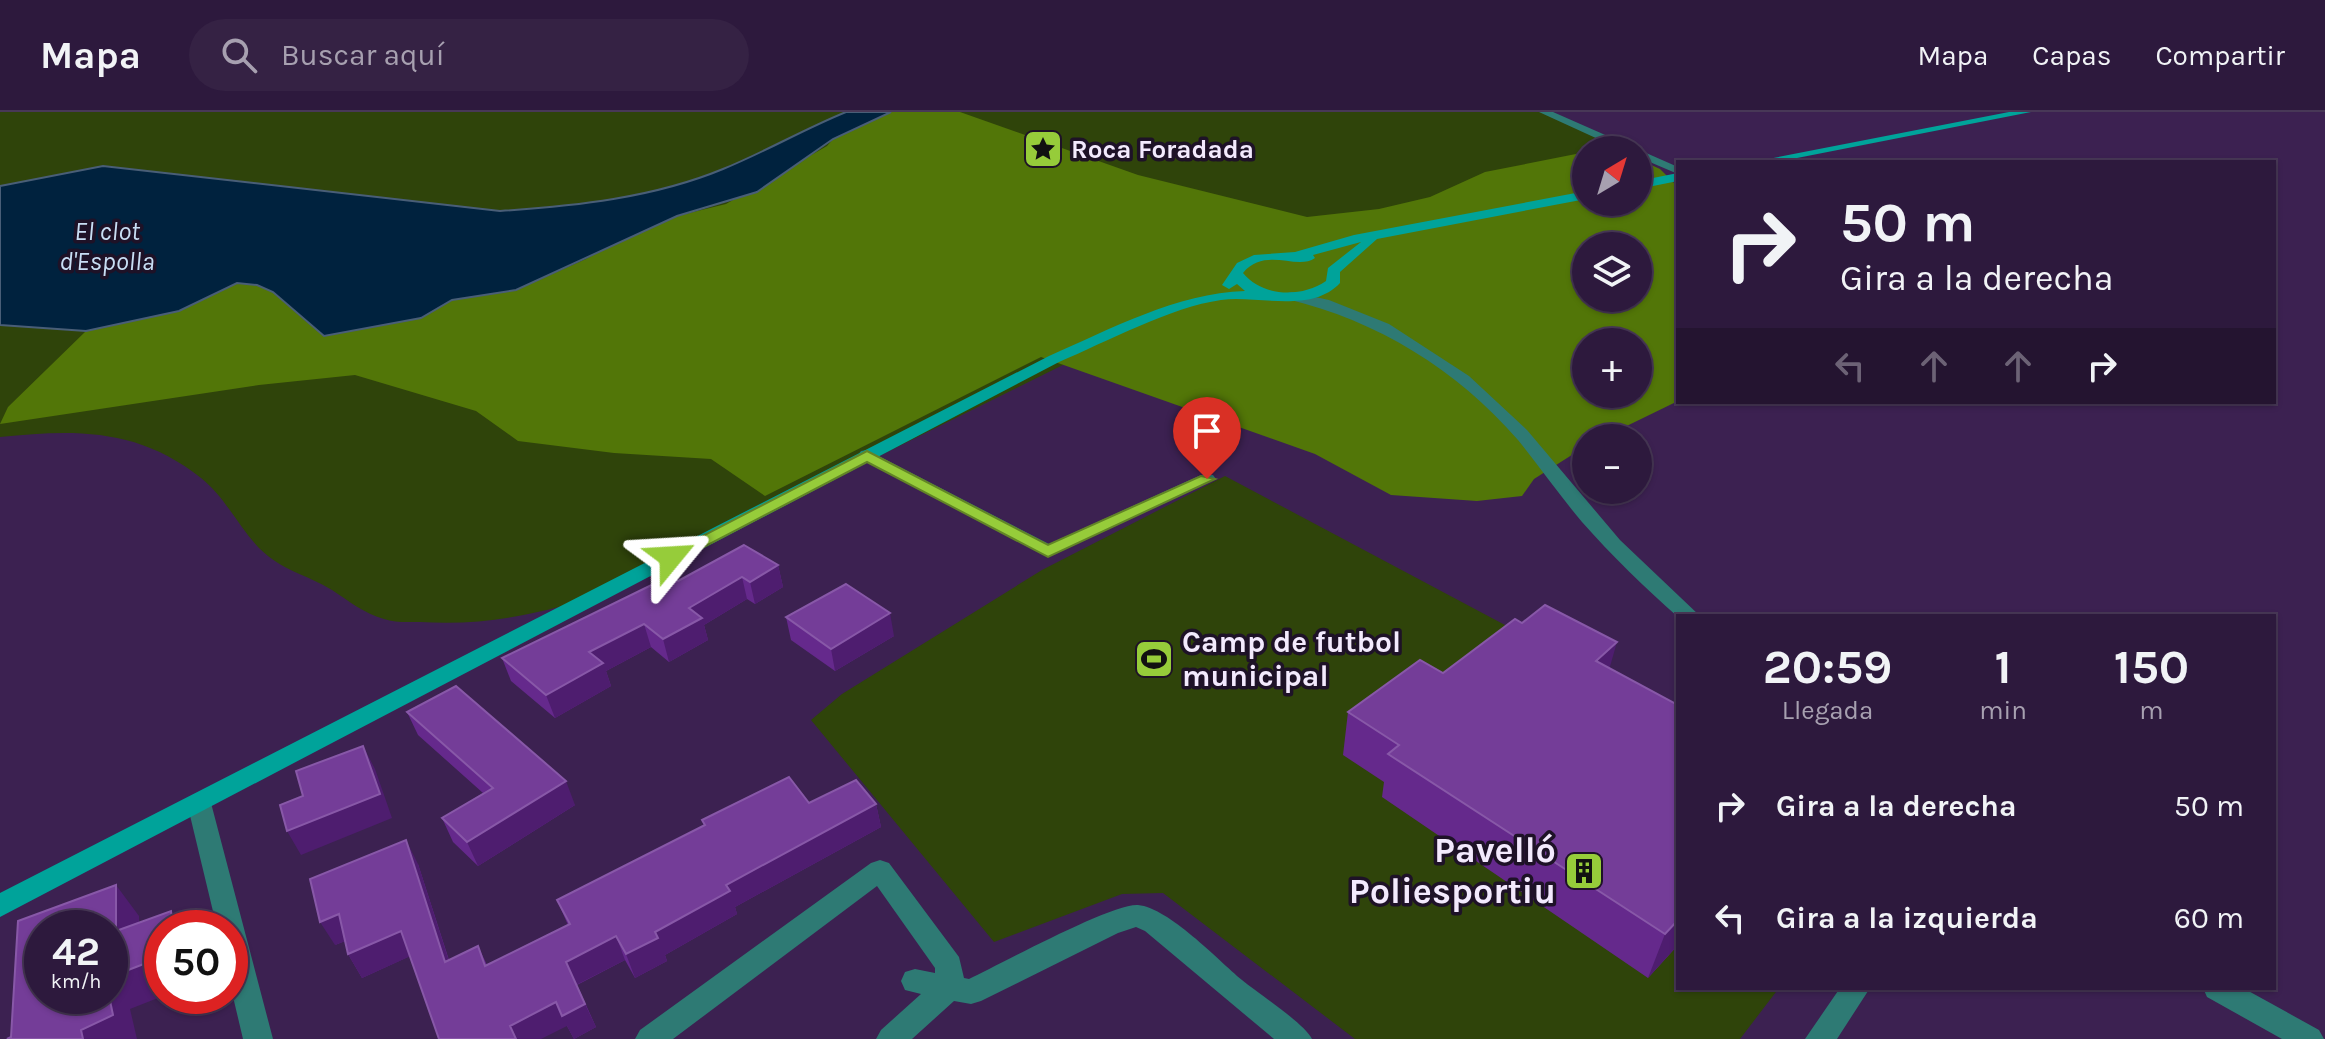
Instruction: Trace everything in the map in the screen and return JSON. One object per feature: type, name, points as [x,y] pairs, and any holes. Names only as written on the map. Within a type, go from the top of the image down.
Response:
[{"type":"main road","points":[[1770,160],[2026,112]]},
{"type":"main road","points":[[1652,182],[1676,177]]},
{"type":"main road","points":[[1218,296],[1238,276],[1239,268],[1254,260],[1295,256],[1354,239],[1572,198]]},
{"type":"main road","points":[[0,906],[1054,359],[1152,317],[1218,296],[1292,296],[1318,292],[1362,245],[1380,235]]},
{"type":"main road","points":[[1295,256],[1319,262],[1333,277]]},
{"type":"main road","points":[[1238,276],[1247,287],[1270,294]]},
{"type":"street","points":[[1544,112],[1599,136]]},
{"type":"street","points":[[1652,159],[1676,170]]},
{"type":"street","points":[[1333,277],[1338,293],[1360,314],[1417,346],[1491,404],[1513,425],[1591,520],[1688,614]]},
{"type":"street","points":[[1292,296],[1360,314]]},
{"type":"street","points":[[867,455],[1048,551],[1207,479]]},
{"type":"street","points":[[199,803],[258,1039]]},
{"type":"street","points":[[650,1039],[880,870],[949,965],[950,987]]},
{"type":"street","points":[[915,981],[971,992],[1110,924],[1137,916],[1155,923],[1260,1013],[1297,1039]]},
{"type":"street","points":[[891,1039],[950,987]]},
{"type":"street","points":[[1820,1039],[1855,990]]},
{"type":"street","points":[[2221,990],[2309,1039]]},
{"type":"green space","points":[[0,112],[1548,112],[1602,136],[1572,136],[1572,201],[1172,311],[592,598],[528,614],[487,621],[443,623],[388,620],[369,613],[276,562],[251,539],[210,486],[154,449],[130,441],[80,433],[0,437]]},
{"type":"green space","points":[[891,112],[960,112],[1138,175],[1307,217],[1379,209],[1430,197],[1485,172],[1572,155],[1572,216],[1652,216],[1652,165],[1676,185],[1676,402],[1631,424],[1572,424],[1572,455],[1534,479],[1522,496],[1477,501],[1391,495],[1315,454],[1041,357],[765,496],[711,459],[614,453],[518,441],[476,411],[355,375],[259,385],[0,424],[8,407],[86,331],[179,311],[237,283],[257,285],[273,292],[308,323],[421,318],[452,300],[516,290],[586,259],[626,236],[677,216],[726,204],[827,146],[833,139]]},
{"type":"green space","points":[[1225,476],[1520,633],[1676,750],[1676,990],[1777,990],[1740,1039],[1355,1039],[1163,893],[1122,894],[994,942],[811,720],[842,694],[1042,570]]},
{"type":"water","name":"El clot d'Espolla","points":[[846,112],[891,112],[833,139],[757,192],[677,216],[516,290],[452,300],[421,318],[324,336],[273,292],[257,285],[237,283],[179,311],[86,331],[0,325],[0,186],[103,166],[500,211],[528,209],[641,194],[696,179]]},
{"type":"building","points":[[744,545],[778,565],[750,582],[742,577],[689,608],[702,618],[663,639],[644,624],[589,652],[603,663],[546,695],[502,658],[670,576],[678,581]]},
{"type":"building","points":[[846,584],[890,613],[831,649],[786,617]]},
{"type":"building","name":"Pavelló Poliesportiu","points":[[1545,605],[1617,642],[1596,661],[1676,704],[1676,922],[1665,934],[1388,754],[1399,745],[1348,712],[1420,660],[1443,673],[1515,619],[1522,623]]},
{"type":"building","points":[[456,686],[566,781],[467,842],[442,818],[493,788],[407,712]]},
{"type":"building","points":[[363,746],[380,794],[287,831],[280,805],[303,796],[296,771]]},
{"type":"building","points":[[789,777],[809,803],[856,780],[876,804],[726,885],[730,891],[655,932],[658,938],[626,954],[616,936],[566,962],[585,1004],[562,1016],[556,1002],[510,1026],[516,1039],[439,1039],[401,931],[348,954],[339,914],[320,922],[310,879],[406,840],[445,962],[478,946],[485,966],[570,924],[557,900],[705,825],[702,820]]},
{"type":"building","points":[[116,885],[116,910],[48,910]]},
{"type":"building","points":[[24,919],[24,1014],[113,1014],[81,1030],[83,1039],[7,1039],[11,1037],[18,921]]},
{"type":"building","points":[[144,921],[144,964],[128,970],[128,927]]},
{"type":"place","name":"Roca Foradada","points":[[1043,149]]},
{"type":"place","name":"Camp de futbol municipal","points":[[1154,659]]},
{"type":"place","name":"Pavelló Poliesportiu","points":[[1584,871]]},
{"type":"route","points":[[671,557],[867,455],[1048,551],[1207,479]]}]
